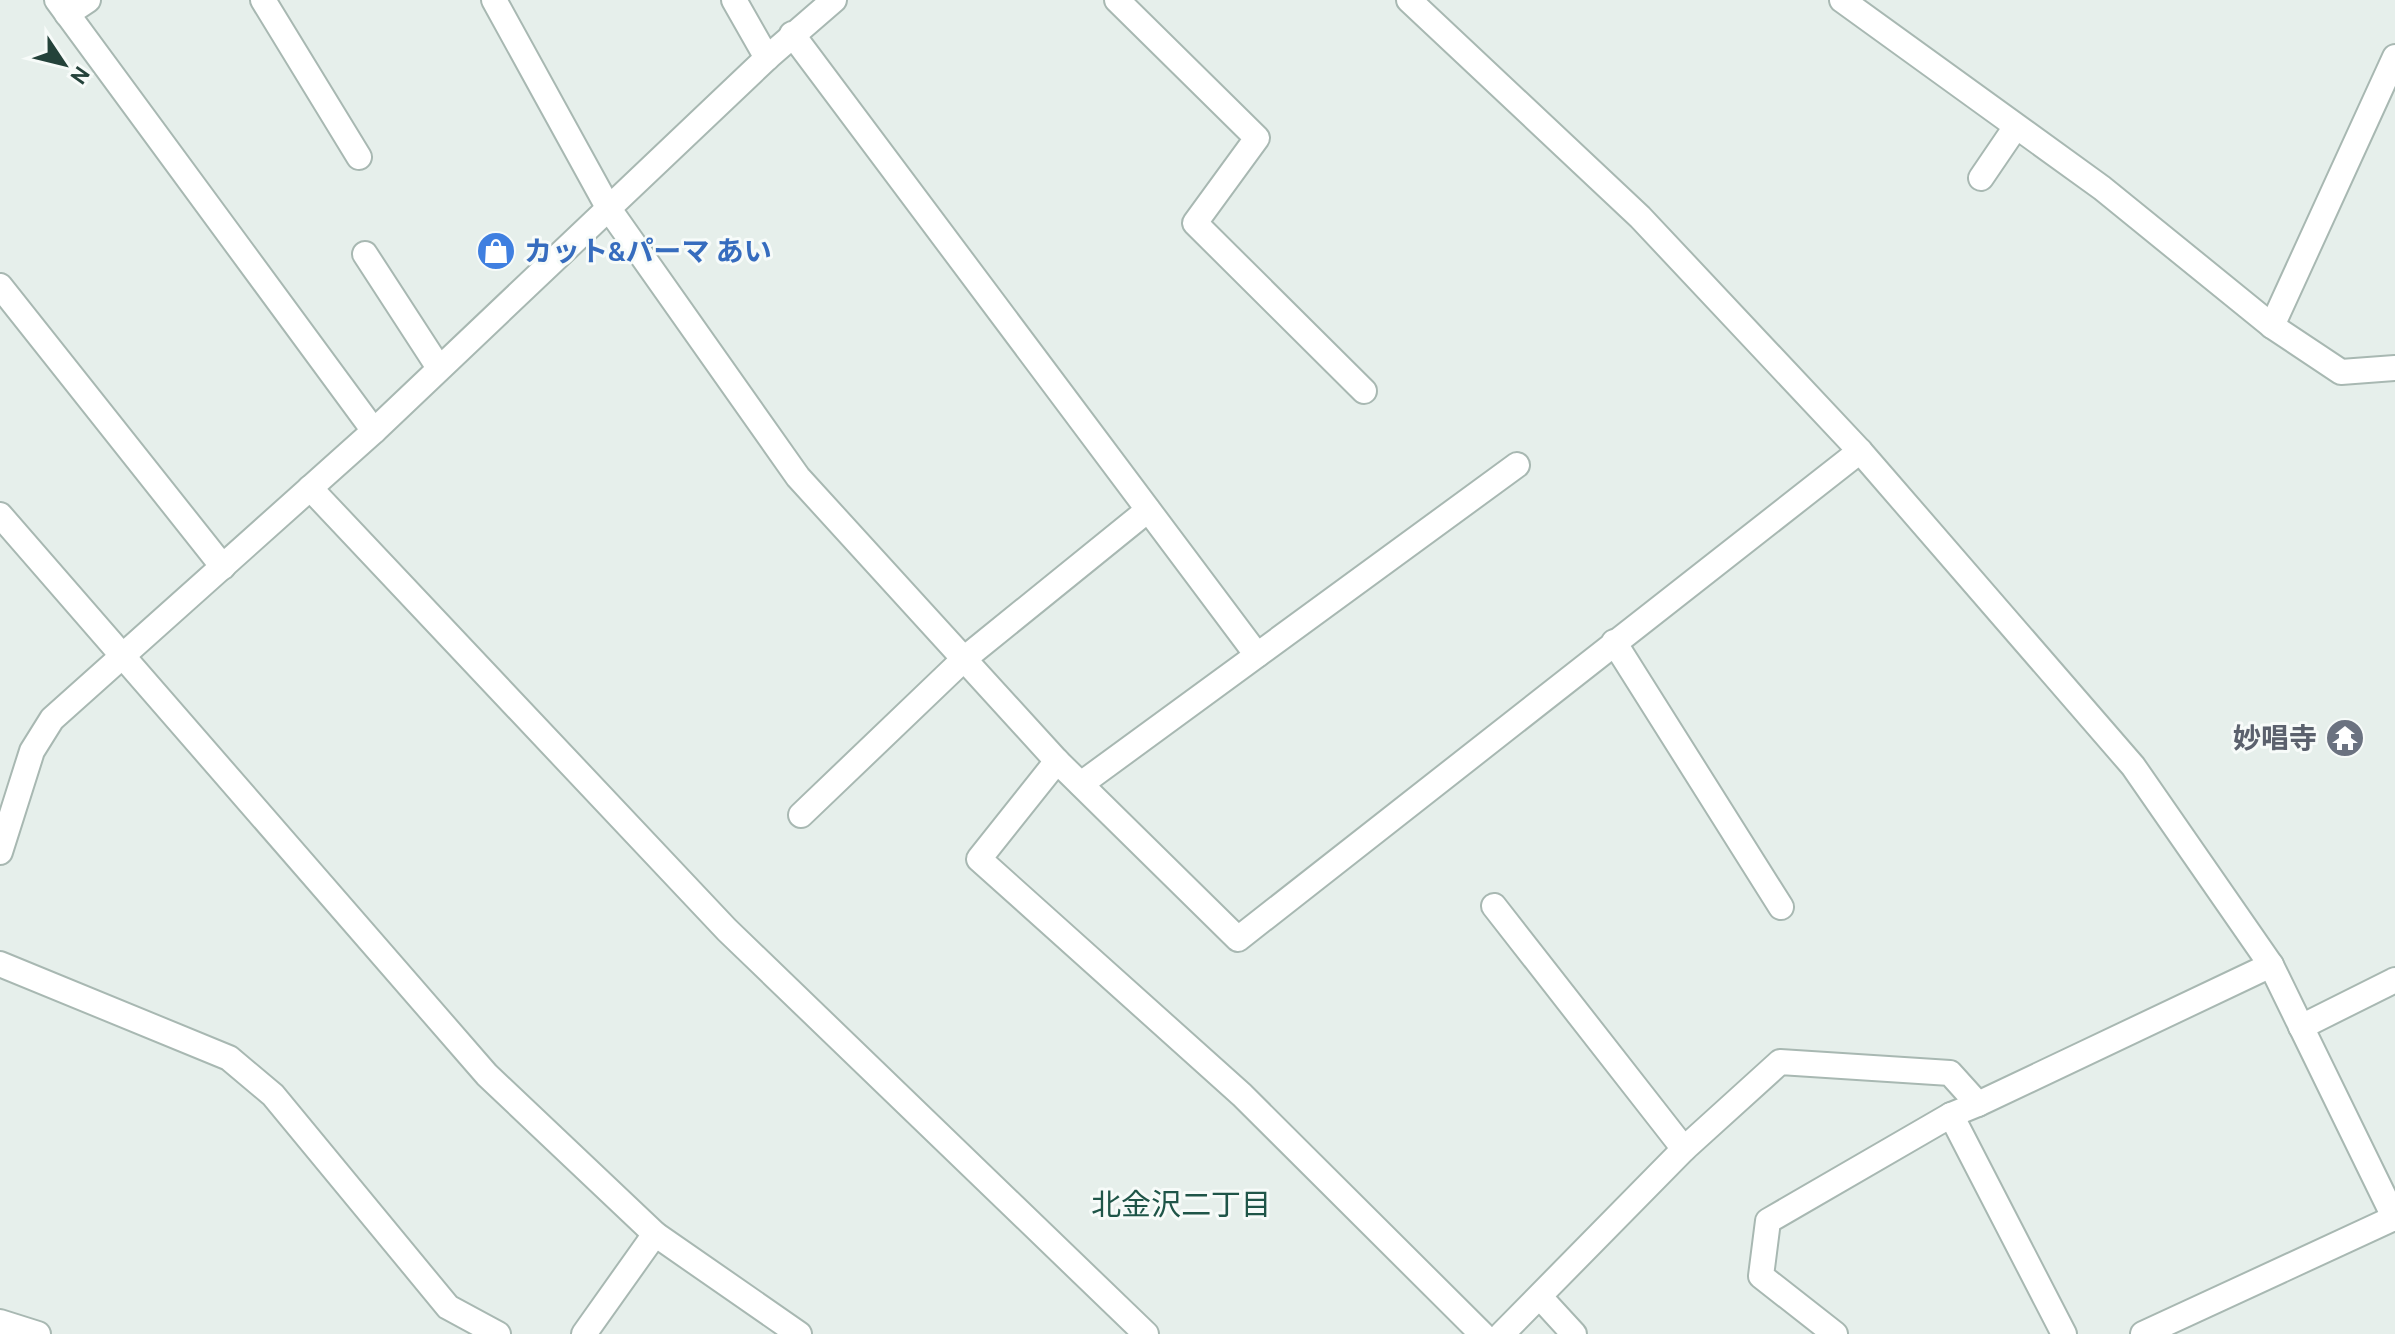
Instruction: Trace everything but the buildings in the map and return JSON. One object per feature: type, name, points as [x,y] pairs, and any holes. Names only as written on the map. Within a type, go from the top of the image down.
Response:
[{"type":"street","points":[[88,0],[62,7],[374,431]]},
{"type":"street","points":[[263,0],[359,157]]},
{"type":"street","points":[[494,0],[609,209],[798,477],[1057,761],[1238,939],[1860,451]]},
{"type":"street","points":[[734,0],[767,58]]},
{"type":"street","points":[[0,852],[32,751],[52,719],[374,431],[792,34],[834,0]]},
{"type":"street","points":[[1117,0],[1257,138],[1195,223],[1364,391]]},
{"type":"street","points":[[1409,0],[1640,217],[1860,451],[2133,766],[2271,965],[2395,1218],[2143,1334]]},
{"type":"street","points":[[1842,0],[2102,188],[2272,326],[2341,372],[2395,368]]},
{"type":"street","points":[[792,34],[1257,655]]},
{"type":"street","points":[[2272,326],[2395,57]]},
{"type":"street","points":[[1981,178],[2015,128]]},
{"type":"street","points":[[365,254],[439,368]]},
{"type":"street","points":[[0,286],[223,567]]},
{"type":"street","points":[[1081,784],[1517,465]]},
{"type":"street","points":[[310,488],[727,930],[1146,1334]]},
{"type":"street","points":[[801,815],[964,659],[1148,510]]},
{"type":"street","points":[[0,515],[487,1075],[655,1234],[799,1334]]},
{"type":"street","points":[[1614,642],[1781,907]]},
{"type":"street","points":[[1057,761],[979,859],[1242,1095],[1482,1334]]},
{"type":"street","points":[[0,783],[17,802]]},
{"type":"street","points":[[1494,906],[1684,1149]]},
{"type":"street","points":[[0,964],[229,1058],[273,1095],[448,1307],[498,1334]]},
{"type":"street","points":[[1835,1334],[1761,1276],[1768,1221],[1951,1115],[2271,965]]},
{"type":"street","points":[[2301,1027],[2395,980]]},
{"type":"street","points":[[1502,1334],[1684,1149],[1780,1062],[1950,1073],[1978,1104]]},
{"type":"street","points":[[1951,1115],[2064,1334]]},
{"type":"street","points":[[584,1334],[655,1234]]},
{"type":"street","points":[[1540,1297],[1574,1334]]},
{"type":"street","points":[[0,1322],[38,1334]]},
{"type":"place","name":"カット&パーマ あい","points":[[496,251]]},
{"type":"place","name":"妙唱寺","points":[[2345,738]]},
{"type":"district","name":"北金沢二丁目","points":[[1181,1204]]}]
